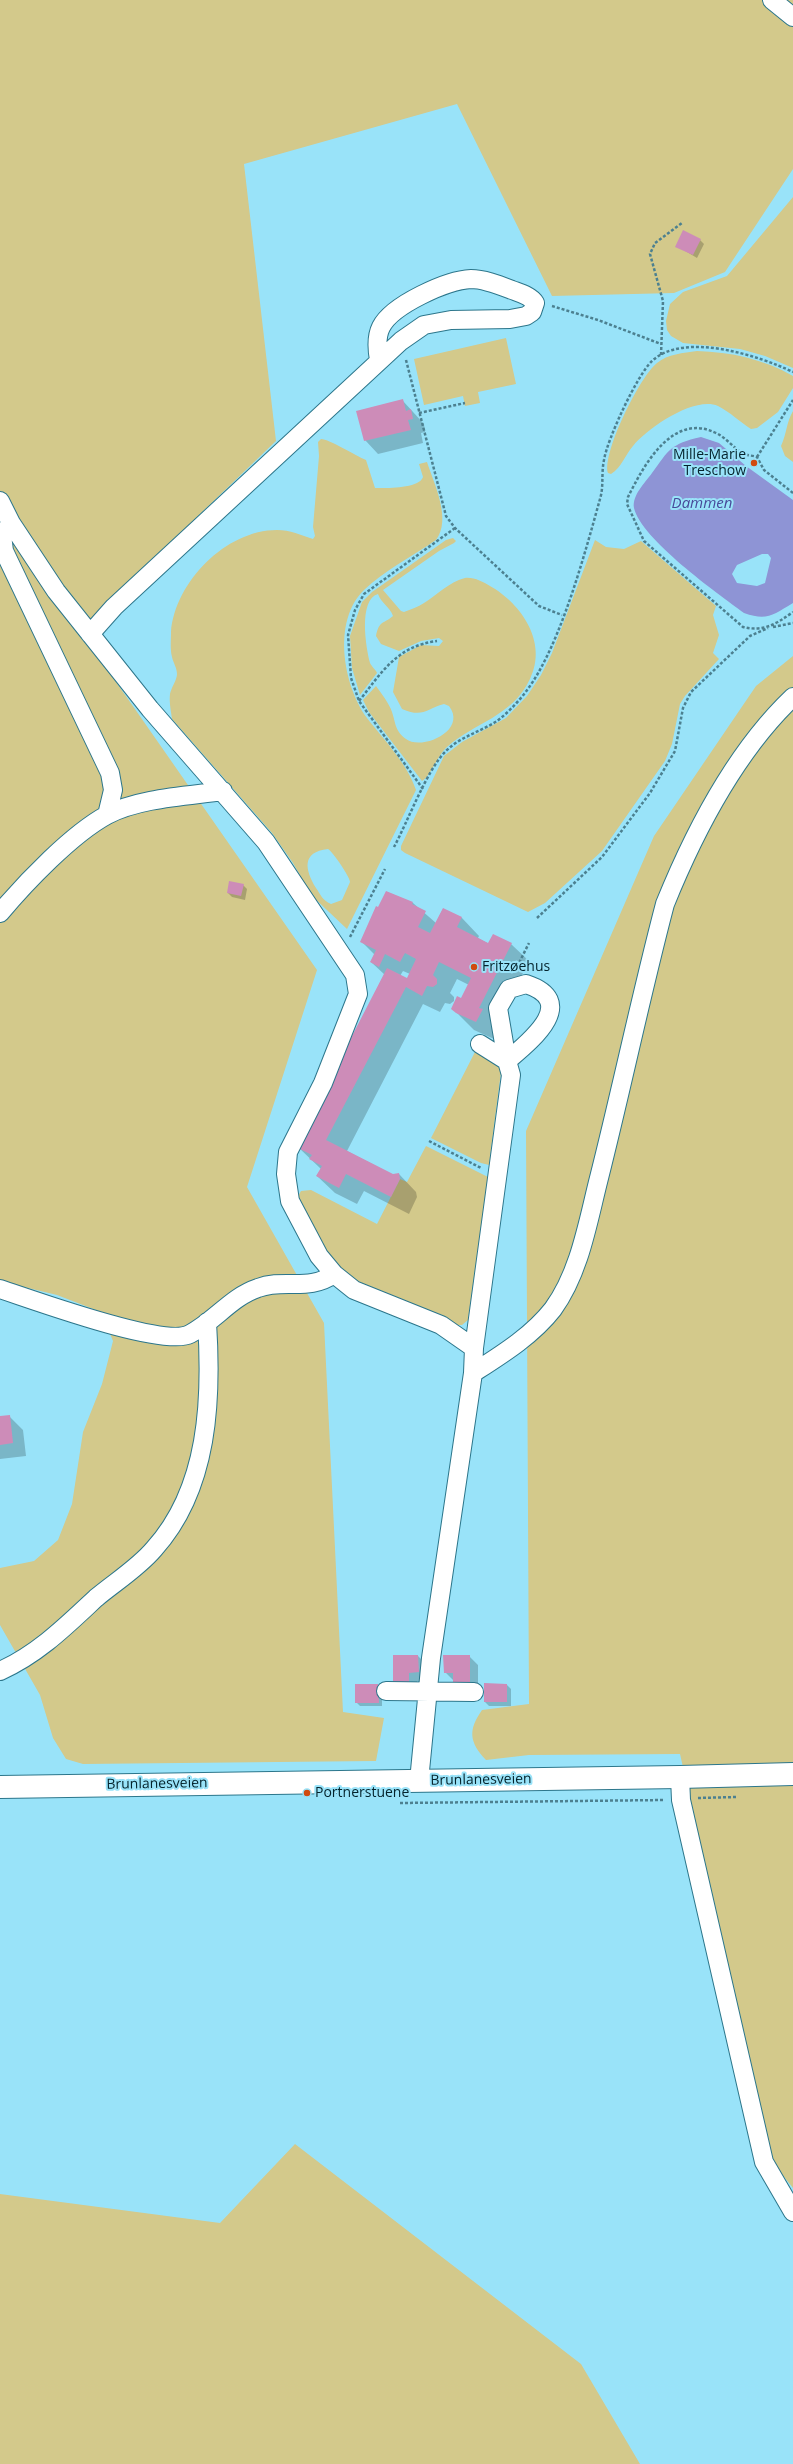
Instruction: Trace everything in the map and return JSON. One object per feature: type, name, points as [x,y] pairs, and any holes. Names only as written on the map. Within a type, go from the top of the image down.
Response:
[{"type":"main road","name":"Brunlanesveien","points":[[0,1787],[680,1778],[793,1774]]},
{"type":"lane","points":[[772,0],[793,17]]},
{"type":"lane","points":[[90,634],[114,607],[401,341],[424,325],[438,322],[526,316],[532,312],[535,303],[524,295],[493,283],[473,279],[458,280],[440,286],[399,309],[387,319],[381,327],[377,339],[379,360]]},
{"type":"lane","points":[[0,501],[11,523],[56,591],[150,709],[266,842],[355,975],[358,994],[323,1083],[288,1152],[286,1174],[293,1207],[319,1256],[334,1274],[354,1290],[441,1326],[474,1348]]},
{"type":"lane","points":[[11,523],[2,535],[4,551],[110,773],[113,790],[108,815]]},
{"type":"lane","points":[[473,1373],[509,1350],[532,1330],[553,1308],[573,1270],[609,1138],[665,904],[678,872],[721,790],[761,731],[793,697]]},
{"type":"lane","points":[[0,913],[24,884],[83,833],[108,815],[156,800],[223,791]]},
{"type":"lane","points":[[419,1781],[429,1692],[431,1658],[473,1373],[474,1348],[511,1075],[507,1061],[498,1008],[505,994],[513,987],[526,984],[539,991],[547,1000],[549,1015],[541,1031],[507,1061]]},
{"type":"lane","points":[[480,1044],[507,1061]]},
{"type":"lane","points":[[0,1289],[144,1333],[176,1337],[190,1334],[244,1293],[260,1287],[323,1282],[334,1274]]},
{"type":"lane","points":[[0,1671],[39,1650],[153,1551],[179,1515],[189,1494],[204,1436],[208,1400],[207,1322]]},
{"type":"lane","points":[[386,1692],[474,1692]]},
{"type":"lane","points":[[680,1778],[682,1808],[764,2162],[793,2212]]},
{"type":"path","points":[[661,355],[663,302],[650,254],[655,243],[682,223]]},
{"type":"path","points":[[535,303],[563,308],[661,344]]},
{"type":"path","points":[[401,341],[446,516],[455,528],[539,606],[562,615]]},
{"type":"path","points":[[394,847],[439,760],[448,749],[496,721],[524,694],[550,650],[600,500],[604,486],[604,460],[613,432],[644,372],[652,361],[661,355],[695,347],[717,348],[744,352],[773,362],[793,372]]},
{"type":"path","points":[[757,457],[793,400]]},
{"type":"path","points":[[419,413],[465,403]]},
{"type":"path","points":[[793,493],[764,470],[757,457],[743,454],[718,434],[706,430],[692,429],[679,432],[662,443],[650,458],[628,497],[627,504],[644,541],[743,627],[753,629],[793,622]]},
{"type":"path","points":[[423,790],[359,701],[351,678],[348,645],[350,622],[359,601],[368,591],[455,528]]},
{"type":"path","points":[[537,918],[602,857],[650,794],[675,751],[683,708],[691,692],[750,636],[771,627],[793,612]]},
{"type":"path","points":[[359,701],[398,655],[421,643],[437,641]]},
{"type":"path","points":[[342,954],[385,869]]},
{"type":"path","points":[[513,987],[517,968],[529,944]]},
{"type":"path","points":[[429,1141],[482,1169],[498,1173]]},
{"type":"shaded area","points":[[0,0],[793,0],[793,169],[725,272],[674,293],[552,296],[457,104],[244,164],[276,441],[94,616],[84,636],[317,970],[247,1187],[324,1323],[343,1712],[384,1718],[376,1761],[83,1764],[66,1759],[53,1738],[40,1695],[0,1625],[0,1568],[34,1561],[58,1540],[72,1504],[83,1432],[102,1384],[113,1341],[101,1312],[57,1295],[24,1287],[0,1292]]},
{"type":"shaded area","points":[[793,197],[793,368],[765,356],[740,349],[683,343],[671,336],[667,330],[666,321],[670,304],[683,292],[727,276]]},
{"type":"shaded area","points":[[506,338],[516,384],[478,392],[480,403],[465,406],[463,396],[424,405],[414,359]]},
{"type":"shaded area","points":[[697,351],[734,355],[770,365],[793,376],[793,388],[778,412],[757,428],[751,429],[718,406],[708,404],[685,410],[660,423],[649,431],[633,446],[618,468],[611,474],[608,473],[608,463],[616,433],[632,398],[641,383],[661,360],[676,354]]},
{"type":"shaded area","points":[[793,411],[793,462],[785,456],[781,446]]},
{"type":"shaded area","points":[[321,439],[325,440],[366,460],[375,488],[402,487],[415,484],[423,477],[419,464],[427,462],[440,501],[442,512],[440,532],[436,540],[390,570],[364,590],[354,603],[348,618],[344,653],[352,688],[367,718],[401,761],[416,790],[347,929],[311,895],[293,863],[272,833],[172,719],[170,703],[170,694],[177,674],[171,654],[171,632],[175,613],[182,595],[206,562],[222,549],[239,539],[258,532],[282,530],[313,539],[315,536],[313,527],[319,456],[318,442]],"holes":[[[328,849],[337,859],[350,882],[342,900],[331,904],[324,899],[316,888],[309,875],[308,869],[309,858],[313,854]]]},
{"type":"shaded area","points":[[453,538],[456,541],[454,543],[439,551],[383,590],[401,611],[404,612],[429,600],[454,582],[465,578],[478,580],[502,594],[521,614],[529,626],[534,638],[536,652],[535,665],[530,679],[522,692],[513,702],[503,711],[458,738],[447,747],[440,755],[428,775],[422,781],[369,712],[363,700],[376,686],[391,709],[396,727],[402,736],[413,742],[431,740],[448,731],[452,723],[453,715],[449,706],[444,704],[420,713],[409,712],[402,709],[393,692],[399,657],[421,645],[439,646],[443,641],[439,638],[421,641],[399,651],[381,644],[376,636],[377,631],[382,623],[393,616],[378,594],[372,598],[368,605],[365,625],[370,663],[377,673],[360,695],[352,668],[350,636],[362,602],[372,592],[446,540]]},
{"type":"shaded area","points":[[595,540],[606,547],[624,549],[641,541],[716,606],[713,615],[719,635],[713,653],[719,659],[685,696],[680,704],[672,744],[665,761],[602,851],[545,903],[528,912],[405,853],[401,850],[401,846],[444,756],[462,742],[506,718],[527,696],[541,675],[552,653]]},
{"type":"shaded area","points":[[793,656],[793,2188],[772,2162],[680,1754],[529,1755],[486,1760],[480,1754],[472,1736],[474,1724],[482,1710],[529,1704],[526,1131],[654,836],[756,686]]},
{"type":"shaded area","points":[[476,1050],[495,1061],[501,1072],[489,1165],[481,1163],[431,1138]]},
{"type":"shaded area","points":[[426,1146],[488,1177],[468,1320],[462,1325],[457,1325],[358,1288],[336,1271],[297,1198],[301,1191],[311,1190],[377,1224],[400,1179],[407,1182]]},
{"type":"shaded area","points":[[295,2144],[581,2364],[640,2464],[0,2464],[0,2194],[220,2223]]},
{"type":"water","name":"Dammen","points":[[701,437],[719,443],[746,466],[793,500],[793,603],[775,614],[764,617],[744,613],[716,593],[665,550],[650,535],[640,521],[634,508],[634,503],[640,489],[671,449],[676,445]],"holes":[[[762,554],[768,554],[771,558],[765,583],[757,586],[737,583],[732,574],[737,565]]]},
{"type":"building","points":[[683,230],[701,239],[693,255],[675,247]]},
{"type":"building","points":[[403,399],[406,411],[411,409],[413,419],[408,420],[411,430],[364,441],[356,411]]},
{"type":"building","points":[[229,881],[244,884],[241,896],[227,893]]},
{"type":"building","name":"Fritzøehus","points":[[386,891],[413,902],[412,904],[426,911],[418,927],[430,933],[443,908],[462,917],[457,927],[488,943],[493,934],[512,943],[479,1008],[483,1009],[476,1022],[456,1013],[451,1009],[457,996],[461,998],[471,978],[439,962],[433,975],[437,979],[437,984],[433,987],[427,986],[422,996],[406,987],[326,1140],[393,1174],[399,1173],[400,1179],[391,1197],[346,1174],[339,1188],[316,1176],[322,1166],[309,1159],[312,1155],[298,1148],[319,1100],[387,968],[407,978],[416,959],[405,953],[400,962],[385,954],[379,967],[370,962],[376,950],[360,942],[376,906],[378,907]]},
{"type":"building","points":[[10,1415],[13,1443],[0,1445],[0,1416]]},
{"type":"building","points":[[393,1655],[418,1655],[419,1672],[409,1673],[409,1682],[393,1682]]},
{"type":"building","points":[[443,1655],[470,1655],[470,1682],[453,1682],[453,1673],[444,1673]]},
{"type":"building","points":[[484,1683],[507,1684],[507,1702],[484,1702]]},
{"type":"building","points":[[355,1684],[378,1684],[379,1703],[355,1703]]},
{"type":"place","name":"Mille-Marie Treschow","points":[[754,463]]},
{"type":"place","name":"Fritzøehus","points":[[474,967]]},
{"type":"place","name":"Portnerstuene","points":[[307,1793]]}]
